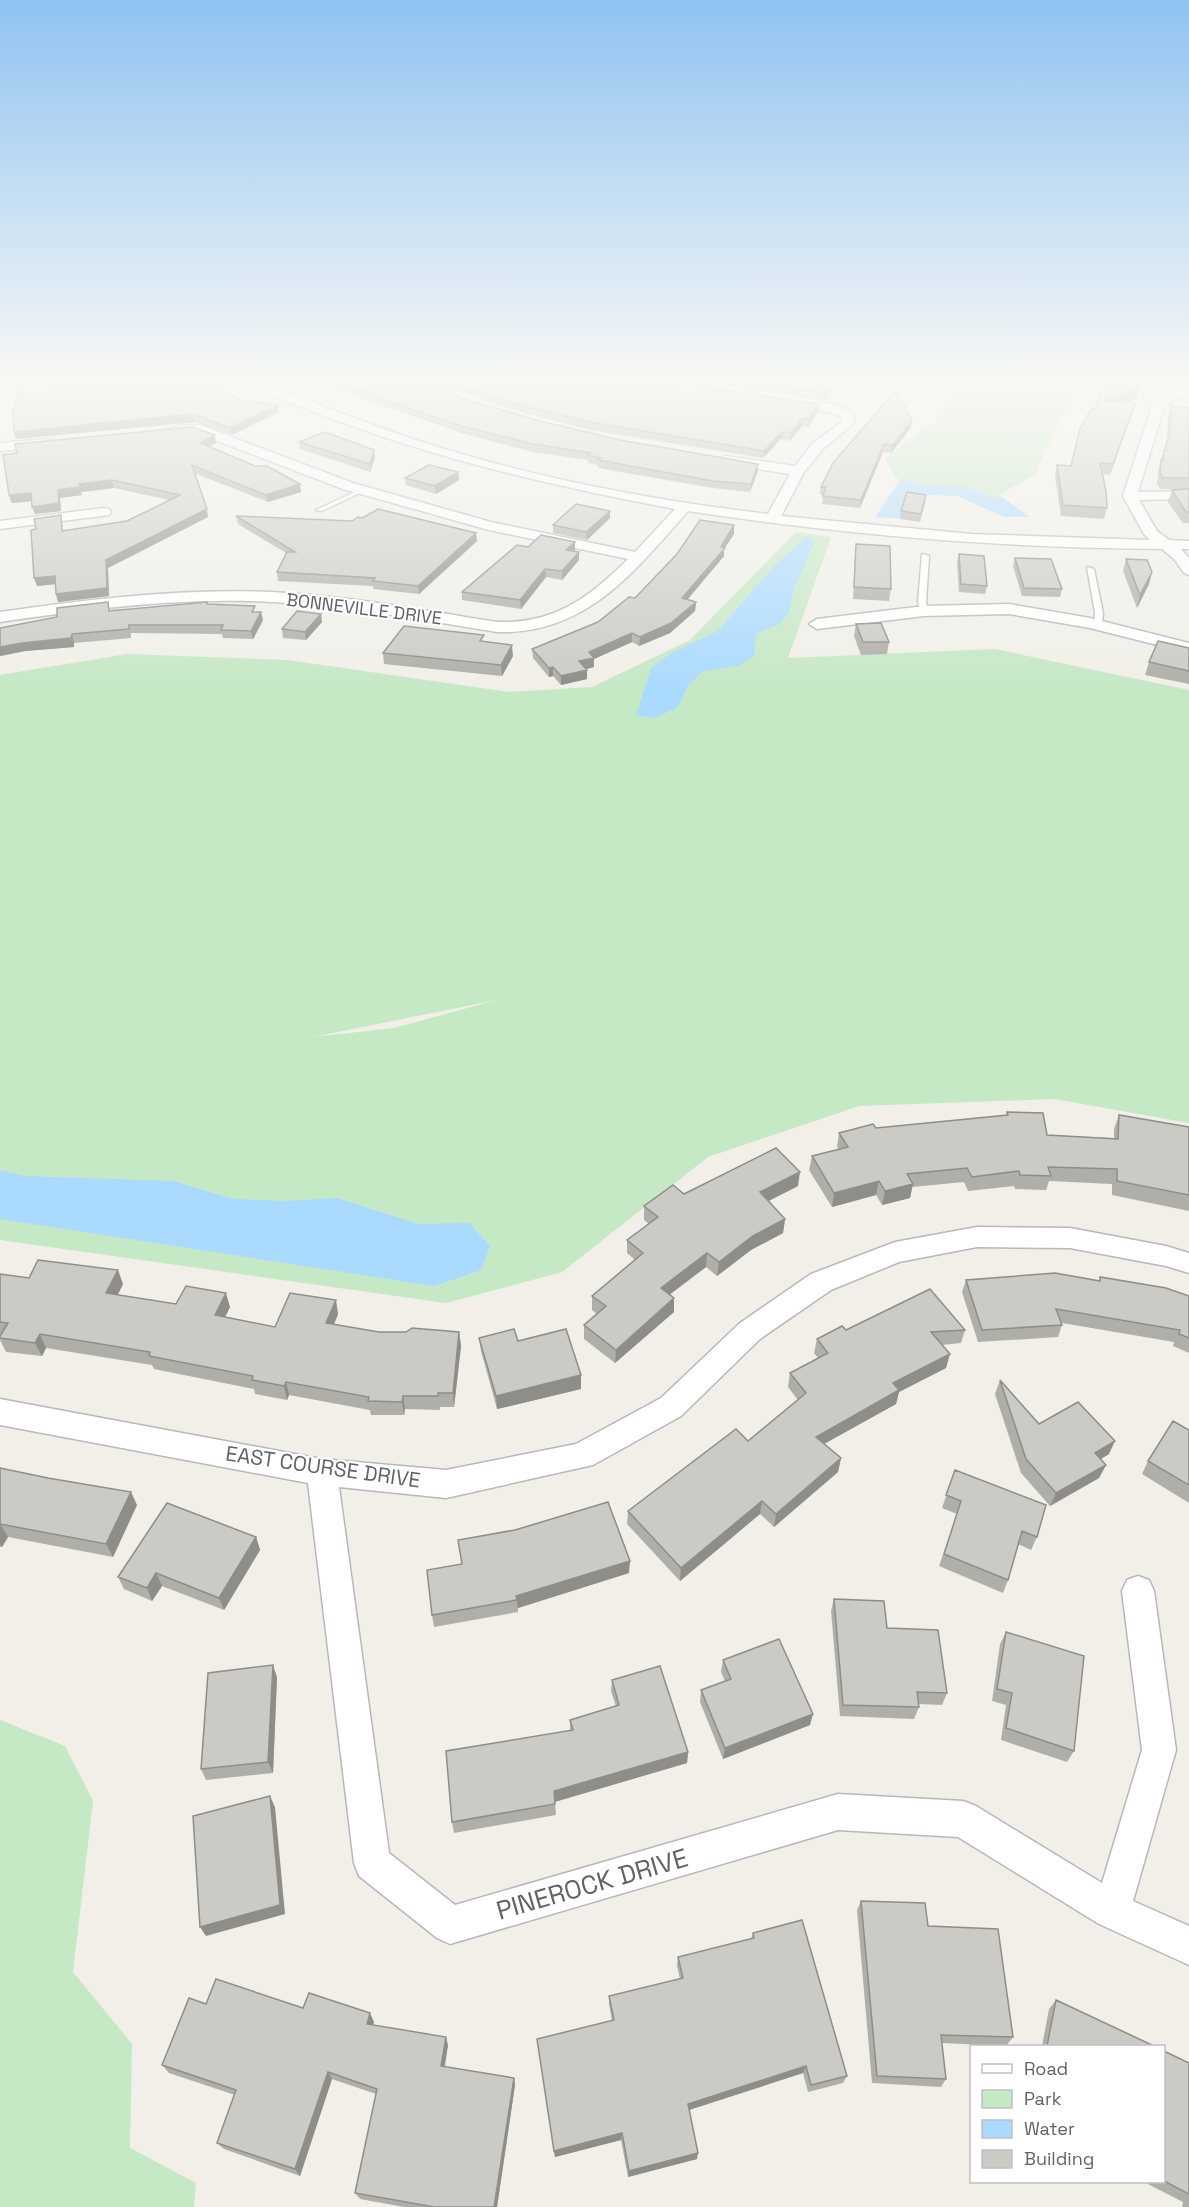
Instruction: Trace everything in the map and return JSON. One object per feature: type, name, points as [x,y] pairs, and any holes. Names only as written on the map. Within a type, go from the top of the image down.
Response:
[{"type":"street","points":[[349,485],[489,526],[638,557]]},
{"type":"street","points":[[572,485],[684,507],[772,520],[905,533],[1045,542],[1189,545]]},
{"type":"street","points":[[772,520],[791,485]]},
{"type":"street","points":[[1133,485],[1130,495],[1151,534],[1180,556],[1189,570]]},
{"type":"street","points":[[1130,495],[1189,495]]},
{"type":"street","name":"BONNEVILLE DRIVE","points":[[0,617],[121,600],[240,596],[330,602],[497,627],[524,628],[550,621],[590,601],[615,582],[684,507]]},
{"type":"street","points":[[0,525],[104,512]]},
{"type":"street","points":[[817,624],[924,611],[1009,609],[1098,625],[1188,647]]},
{"type":"street","name":"EAST COURSE DRIVE","points":[[0,1412],[322,1472],[446,1484],[582,1456],[671,1407],[750,1331],[821,1282],[896,1252],[977,1237],[1070,1238],[1166,1256],[1189,1263]]},
{"type":"street","name":"PINEROCK DRIVE","points":[[322,1472],[372,1863],[450,1925],[838,1812],[963,1819],[1112,1911],[1189,1946]]},
{"type":"street","points":[[1112,1911],[1159,1750],[1138,1591]]},
{"type":"lane","points":[[320,510],[363,490]]},
{"type":"lane","points":[[924,611],[922,602],[925,556]]},
{"type":"lane","points":[[1090,569],[1099,613],[1098,625]]},
{"type":"green space","points":[[927,485],[1017,485],[994,498],[967,486]]},
{"type":"green space","points":[[796,532],[831,537],[788,658],[995,649],[1189,690],[1189,1123],[1055,1099],[859,1106],[708,1157],[562,1272],[446,1303],[0,1240],[0,675],[127,654],[288,660],[509,692],[592,687],[690,640]],"holes":[[[497,1000],[394,1028],[313,1037]]]},
{"type":"green space","points":[[0,1720],[65,1746],[93,1801],[73,1972],[132,2044],[130,2148],[196,2183],[194,2207],[0,2207]]},
{"type":"water","points":[[897,485],[927,485],[967,486],[994,498],[999,495],[1030,517],[1004,517],[957,496],[924,495],[906,519],[875,517]]},
{"type":"water","points":[[806,536],[815,541],[793,591],[789,613],[779,624],[756,634],[754,656],[740,665],[704,671],[689,684],[678,707],[655,718],[636,715],[651,668],[671,653],[719,630],[772,568]]},
{"type":"water","points":[[0,1170],[23,1176],[173,1181],[233,1199],[285,1201],[337,1198],[418,1224],[469,1223],[490,1246],[481,1270],[434,1286],[0,1219]]},
{"type":"building","points":[[7,485],[79,485],[80,487],[58,490],[59,503],[32,507],[31,493],[9,495]]},
{"type":"building","points":[[135,485],[199,485],[207,509],[106,560],[107,588],[56,594],[55,576],[34,578],[31,530],[36,529],[34,519],[61,515],[62,531],[127,521],[180,495]]},
{"type":"building","points":[[241,485],[297,485],[266,495]]},
{"type":"building","points":[[822,485],[867,485],[861,500],[823,496],[826,487],[821,487]]},
{"type":"building","points":[[1060,485],[1105,485],[1107,508],[1063,505]]},
{"type":"building","points":[[1189,489],[1189,512],[1186,512],[1172,490]]},
{"type":"building","points":[[907,492],[926,495],[921,514],[901,511]]},
{"type":"building","points":[[576,504],[610,511],[586,532],[553,525]]},
{"type":"building","points":[[378,509],[476,533],[418,586],[373,581],[375,578],[277,572],[287,552],[295,552],[236,516],[352,521]]},
{"type":"building","points":[[700,520],[734,525],[721,547],[725,548],[682,598],[696,602],[671,623],[640,637],[632,633],[589,652],[594,658],[579,661],[587,670],[561,676],[553,667],[549,668],[532,649],[598,622],[629,597],[635,598],[677,554]]},
{"type":"building","points":[[541,535],[575,542],[566,550],[579,552],[562,571],[545,569],[520,600],[462,592],[517,545],[528,547]]},
{"type":"building","points":[[856,544],[890,546],[891,589],[854,587]]},
{"type":"building","points":[[959,554],[984,556],[987,586],[961,584]]},
{"type":"building","points":[[1015,558],[1051,559],[1062,589],[1024,588]]},
{"type":"building","points":[[1126,559],[1147,560],[1152,572],[1140,595]]},
{"type":"building","points":[[108,602],[109,611],[207,602],[207,604],[255,606],[252,612],[261,612],[251,631],[221,630],[223,625],[129,625],[129,629],[72,634],[71,638],[0,647],[0,628],[57,617],[57,608]]},
{"type":"building","points":[[297,611],[321,614],[305,632],[282,629]]},
{"type":"building","points":[[881,623],[889,642],[863,642],[856,624]]},
{"type":"building","points":[[404,626],[484,635],[480,641],[512,645],[501,665],[383,653]]},
{"type":"building","points":[[1158,641],[1189,648],[1189,671],[1149,662]]},
{"type":"building","points":[[1007,1112],[1043,1113],[1047,1135],[1118,1139],[1119,1115],[1189,1127],[1189,1195],[1117,1181],[1117,1169],[1048,1167],[1051,1176],[1020,1175],[1019,1171],[972,1177],[967,1168],[907,1174],[913,1184],[885,1191],[879,1181],[834,1193],[812,1156],[848,1147],[839,1133],[873,1124],[876,1128],[1008,1115]]},
{"type":"building","points":[[776,1148],[800,1172],[760,1192],[785,1219],[753,1236],[719,1262],[707,1253],[661,1288],[674,1298],[616,1350],[584,1325],[606,1306],[592,1296],[643,1253],[627,1240],[658,1217],[644,1206],[673,1185],[684,1194]]},
{"type":"building","points":[[38,1260],[118,1270],[106,1293],[176,1304],[186,1286],[226,1293],[215,1315],[275,1327],[290,1293],[336,1300],[326,1323],[379,1332],[406,1332],[412,1328],[459,1332],[453,1393],[438,1393],[438,1396],[403,1396],[402,1402],[368,1401],[369,1397],[286,1382],[284,1386],[252,1380],[253,1376],[149,1356],[150,1352],[40,1334],[35,1343],[0,1338],[8,1323],[0,1322],[0,1274],[29,1278]]},
{"type":"building","points":[[1055,1273],[1100,1281],[1100,1277],[1166,1288],[1189,1296],[1189,1338],[1179,1334],[1180,1330],[1056,1309],[1062,1325],[982,1330],[966,1280]]},
{"type":"building","points":[[930,1289],[965,1330],[931,1332],[950,1354],[893,1383],[899,1390],[816,1437],[841,1458],[776,1514],[762,1501],[681,1568],[628,1511],[736,1429],[748,1441],[806,1393],[790,1373],[828,1353],[817,1339],[842,1326],[846,1330]]},
{"type":"building","points":[[514,1329],[518,1341],[566,1329],[581,1375],[496,1396],[479,1338]]},
{"type":"building","points":[[1000,1380],[1039,1424],[1078,1402],[1115,1441],[1095,1453],[1106,1465],[1056,1493],[1026,1459]]},
{"type":"building","points":[[1173,1421],[1189,1430],[1189,1485],[1148,1461]]},
{"type":"building","points":[[0,1468],[131,1492],[106,1544],[0,1524]]},
{"type":"building","points":[[955,1470],[1046,1505],[1037,1537],[1022,1531],[1008,1580],[944,1554],[961,1501],[946,1495]]},
{"type":"building","points":[[608,1502],[630,1561],[516,1596],[517,1600],[432,1615],[427,1570],[462,1564],[458,1540],[515,1530]]},
{"type":"building","points":[[167,1503],[256,1537],[219,1598],[156,1573],[147,1588],[118,1577]]},
{"type":"building","points":[[834,1599],[884,1601],[887,1628],[938,1630],[947,1693],[917,1692],[919,1707],[843,1705]]},
{"type":"building","points":[[1006,1632],[1084,1656],[1074,1751],[1006,1728],[1012,1693],[997,1689]]},
{"type":"building","points":[[779,1639],[813,1714],[725,1748],[701,1690],[731,1679],[723,1660]]},
{"type":"building","points":[[273,1665],[268,1762],[201,1769],[208,1673]]},
{"type":"building","points":[[660,1666],[688,1752],[554,1791],[555,1804],[452,1822],[446,1751],[573,1730],[570,1720],[619,1705],[612,1680]]},
{"type":"building","points":[[270,1796],[280,1905],[200,1927],[193,1816]]},
{"type":"building","points":[[861,1901],[925,1903],[928,1926],[998,1929],[1013,2037],[941,2035],[946,2079],[877,2076]]},
{"type":"building","points":[[802,1920],[847,2076],[811,2085],[806,2066],[688,2104],[698,2153],[629,2171],[622,2133],[554,2151],[537,2039],[614,2020],[609,1996],[683,1978],[678,1957],[754,1938],[753,1933]]},
{"type":"building","points":[[216,1979],[303,2008],[309,1993],[370,2013],[367,2024],[446,2037],[441,2066],[514,2078],[494,2207],[434,2207],[355,2193],[377,2089],[328,2072],[295,2169],[217,2143],[236,2090],[162,2065],[189,1998],[206,2004]]},
{"type":"building","points":[[1056,2000],[1152,2045],[1047,2045]]},
{"type":"building","points":[[1165,2051],[1189,2063],[1189,2194],[1165,2182]]}]
